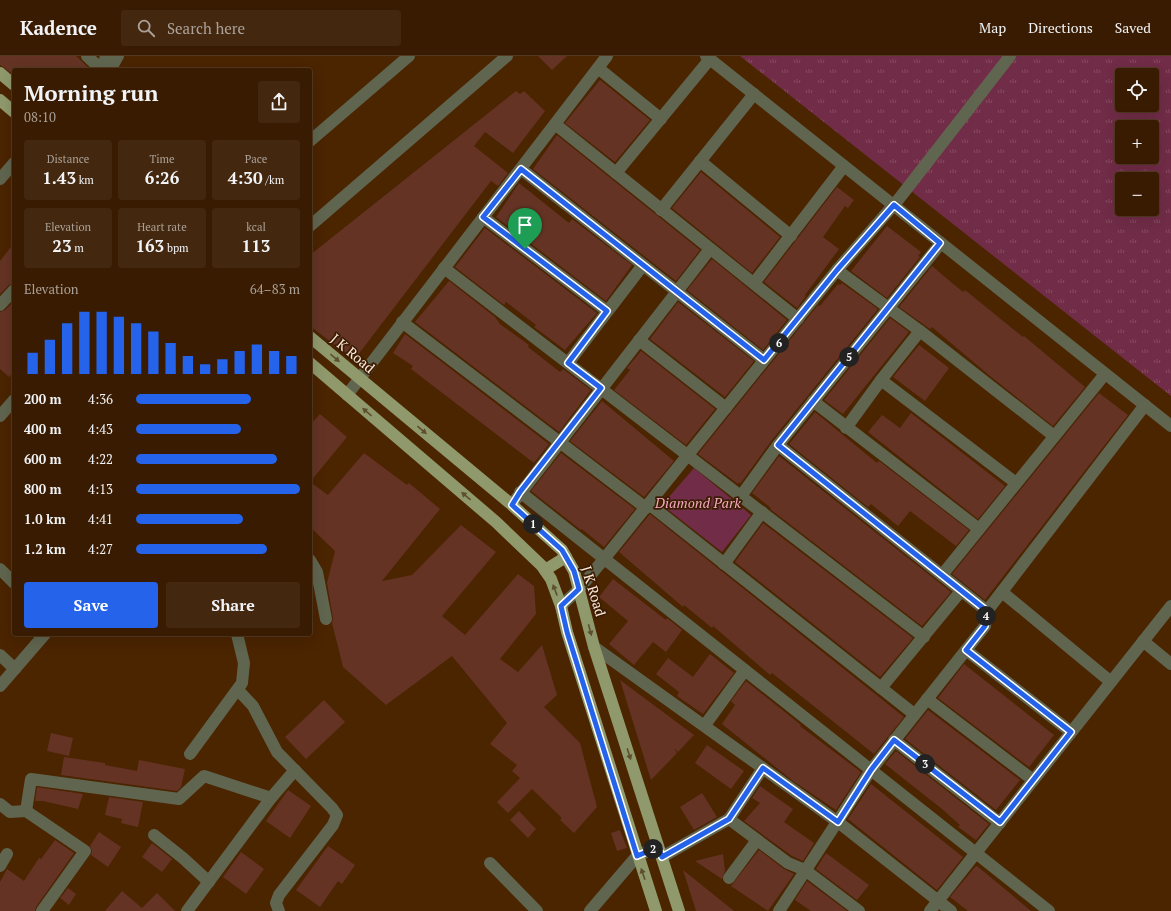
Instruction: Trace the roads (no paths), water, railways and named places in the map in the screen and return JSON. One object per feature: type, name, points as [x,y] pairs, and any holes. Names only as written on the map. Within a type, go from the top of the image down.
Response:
[{"type":"main road","points":[[0,73],[12,82]]},
{"type":"main road","points":[[0,100],[12,110]]},
{"type":"main road","name":"J K Road","points":[[312,339],[512,505],[562,550],[574,571],[594,647],[679,911]]},
{"type":"main road","points":[[312,365],[496,522],[545,570],[551,579],[561,606],[567,632],[637,856],[656,911]]},
{"type":"main road","points":[[545,570],[566,557]]},
{"type":"street","points":[[87,56],[100,68]]},
{"type":"street","points":[[103,68],[106,56]]},
{"type":"street","points":[[111,68],[118,56]]},
{"type":"street","points":[[312,139],[409,56]]},
{"type":"street","points":[[312,224],[507,56]]},
{"type":"street","points":[[347,395],[607,56]]},
{"type":"street","points":[[561,606],[579,589],[604,560],[837,270],[896,203],[1010,56]]},
{"type":"street","points":[[711,57],[754,94],[844,166],[896,203],[940,243],[1171,426]]},
{"type":"street","points":[[616,173],[711,57]]},
{"type":"street","points":[[711,57],[1171,418]]},
{"type":"street","points":[[598,68],[661,119]]},
{"type":"street","points":[[661,210],[754,94]]},
{"type":"street","points":[[554,124],[798,319]]},
{"type":"street","points":[[700,161],[791,236]]},
{"type":"street","points":[[0,179],[12,165]]},
{"type":"street","points":[[754,284],[844,166]]},
{"type":"street","points":[[521,169],[764,360]]},
{"type":"street","points":[[483,217],[607,311]]},
{"type":"street","points":[[741,496],[778,445],[940,243]]},
{"type":"street","points":[[512,505],[520,492],[710,249]]},
{"type":"street","points":[[568,363],[643,265]]},
{"type":"street","points":[[444,268],[924,637]]},
{"type":"street","points":[[837,270],[920,331],[1054,436]]},
{"type":"street","points":[[0,305],[12,292]]},
{"type":"street","points":[[402,322],[559,442],[724,564],[914,714]]},
{"type":"street","points":[[846,428],[881,380],[920,331]]},
{"type":"street","points":[[638,340],[726,408]]},
{"type":"street","points":[[942,575],[1105,374]]},
{"type":"street","points":[[881,380],[1016,483]]},
{"type":"street","points":[[0,416],[12,402]]},
{"type":"street","points":[[813,402],[979,529]]},
{"type":"street","points":[[779,911],[871,770],[985,626],[987,611],[1144,405]]},
{"type":"street","points":[[778,445],[987,611]]},
{"type":"street","points":[[520,492],[1049,911]]},
{"type":"street","points":[[724,564],[762,512]]},
{"type":"street","points":[[312,563],[317,572],[326,618]]},
{"type":"street","points":[[0,569],[12,581]]},
{"type":"street","points":[[881,688],[961,591]]},
{"type":"street","points":[[1002,592],[1111,682]]},
{"type":"street","points":[[930,911],[1171,606]]},
{"type":"street","points":[[0,686],[43,636]]},
{"type":"street","points":[[190,754],[242,683],[244,663],[237,636]]},
{"type":"street","points":[[1143,642],[1171,664]]},
{"type":"street","points":[[594,647],[705,725],[838,822],[951,911]]},
{"type":"street","points":[[966,650],[1071,732]]},
{"type":"street","points":[[0,655],[15,669]]},
{"type":"street","points":[[705,725],[745,670]]},
{"type":"street","points":[[238,690],[253,706],[272,744],[337,815],[333,825],[279,895],[276,903],[279,911]]},
{"type":"street","points":[[926,699],[1034,780]]},
{"type":"street","points":[[894,740],[1000,822]]},
{"type":"street","points":[[590,911],[637,856],[660,852],[729,819],[763,768]]},
{"type":"street","points":[[186,911],[271,798],[295,770]]},
{"type":"street","points":[[26,811],[31,779],[180,799],[204,776],[271,798]]},
{"type":"street","points":[[0,804],[10,812],[26,811],[84,851],[42,911]]},
{"type":"street","points":[[729,819],[788,863],[805,870],[859,911]]},
{"type":"street","points":[[154,835],[183,858],[209,882]]},
{"type":"street","points":[[729,878],[757,840]]},
{"type":"street","points":[[0,866],[7,854]]},
{"type":"street","points":[[490,863],[537,911]]},
{"type":"park label","name":"Diamond Park","points":[[698,502]]}]
